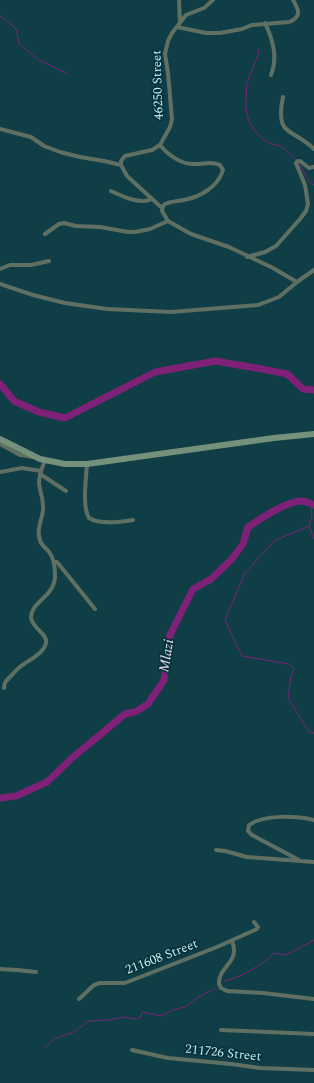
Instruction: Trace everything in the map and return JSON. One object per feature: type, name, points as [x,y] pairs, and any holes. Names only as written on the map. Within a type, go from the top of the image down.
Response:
[{"type":"street","points":[[179,0],[179,25],[206,33],[220,34],[252,25],[281,23],[294,20],[297,17],[298,8],[293,0]]},
{"type":"street","name":"46250 Street","points":[[160,145],[170,127],[172,119],[166,51],[170,37],[186,15],[204,8],[212,0]]},
{"type":"street","points":[[265,23],[269,32],[275,58],[271,75]]},
{"type":"street","points":[[283,97],[280,110],[282,125],[314,148]]},
{"type":"street","points":[[0,129],[31,137],[44,146],[80,158],[121,165]]},
{"type":"street","points":[[162,208],[169,202],[182,200],[201,194],[219,178],[223,170],[220,165],[214,162],[192,164],[184,162],[168,154],[160,145],[152,150],[126,156],[121,161],[121,165],[127,176],[162,208],[163,214],[168,221],[194,236],[228,247],[273,268],[297,282]]},
{"type":"street","points":[[247,257],[272,249],[306,211],[308,204],[305,185],[296,164],[300,161],[309,168],[314,167]]},
{"type":"street","points":[[111,191],[136,200],[146,201],[152,199]]},
{"type":"street","points":[[45,234],[59,224],[64,223],[76,226],[100,227],[135,232],[150,229],[168,221]]},
{"type":"street","points":[[0,269],[10,265],[31,265],[49,261]]},
{"type":"street","points":[[0,284],[33,295],[65,303],[107,309],[171,312],[258,305],[279,297],[314,270]]},
{"type":"street","points":[[0,444],[20,455],[65,464],[87,464],[274,438],[314,434]]},
{"type":"street","points":[[0,439],[42,459]]},
{"type":"street","points":[[4,688],[5,682],[15,671],[34,658],[45,645],[46,638],[36,628],[33,622],[32,614],[35,608],[55,584],[54,562],[40,541],[39,536],[43,507],[39,484],[42,459]]},
{"type":"street","points":[[87,464],[85,498],[86,512],[89,518],[95,521],[103,522],[133,520]]},
{"type":"street","points":[[0,472],[22,468],[41,470],[66,491]]},
{"type":"street","points":[[54,562],[57,562],[95,609]]},
{"type":"street","points":[[299,860],[252,835],[248,831],[249,825],[259,820],[270,818],[294,817],[314,820]]},
{"type":"street","points":[[216,850],[247,857],[314,862]]},
{"type":"street","name":"211608 Street","points":[[79,999],[94,986],[100,984],[125,983],[232,941],[257,929],[258,927],[254,922]]},
{"type":"street","points":[[232,941],[234,952],[232,959],[219,978],[219,984],[223,989],[227,991],[263,993],[314,999]]},
{"type":"street","points":[[0,969],[36,972]]},
{"type":"street","points":[[221,1030],[314,1034]]},
{"type":"street","name":"211726 Street","points":[[132,1050],[168,1058],[217,1062],[260,1068],[314,1070]]},
{"type":"waterway","points":[[0,16],[16,29],[19,43],[37,59],[66,73]]},
{"type":"waterway","points":[[259,49],[247,85],[246,106],[248,118],[250,124],[263,139],[269,143],[282,147],[296,161]]},
{"type":"waterway","points":[[299,163],[309,181],[314,185]]},
{"type":"waterway","points":[[0,384],[14,401],[39,412],[65,418],[155,372],[215,361],[287,374],[303,389],[314,390]]},
{"type":"waterway","name":"Mlazi","points":[[0,798],[16,796],[47,782],[72,758],[125,714],[135,712],[148,704],[164,680],[170,635],[193,589],[211,579],[231,560],[243,544],[248,527],[274,511],[289,504],[305,501],[314,505]]},
{"type":"waterway","points":[[311,505],[312,516],[309,526],[314,539]]},
{"type":"waterway","points":[[309,526],[274,541],[245,573],[225,620],[242,656],[289,664],[294,669],[291,676],[288,698],[309,732],[314,733]]},
{"type":"waterway","points":[[225,981],[238,977],[251,970],[264,962],[274,953],[286,955],[314,940]]},
{"type":"waterway","points":[[45,1047],[56,1038],[72,1033],[89,1021],[109,1020],[123,1017],[136,1019],[141,1017],[142,1012],[162,1016],[172,1010],[185,1007],[195,999],[216,988]]}]
